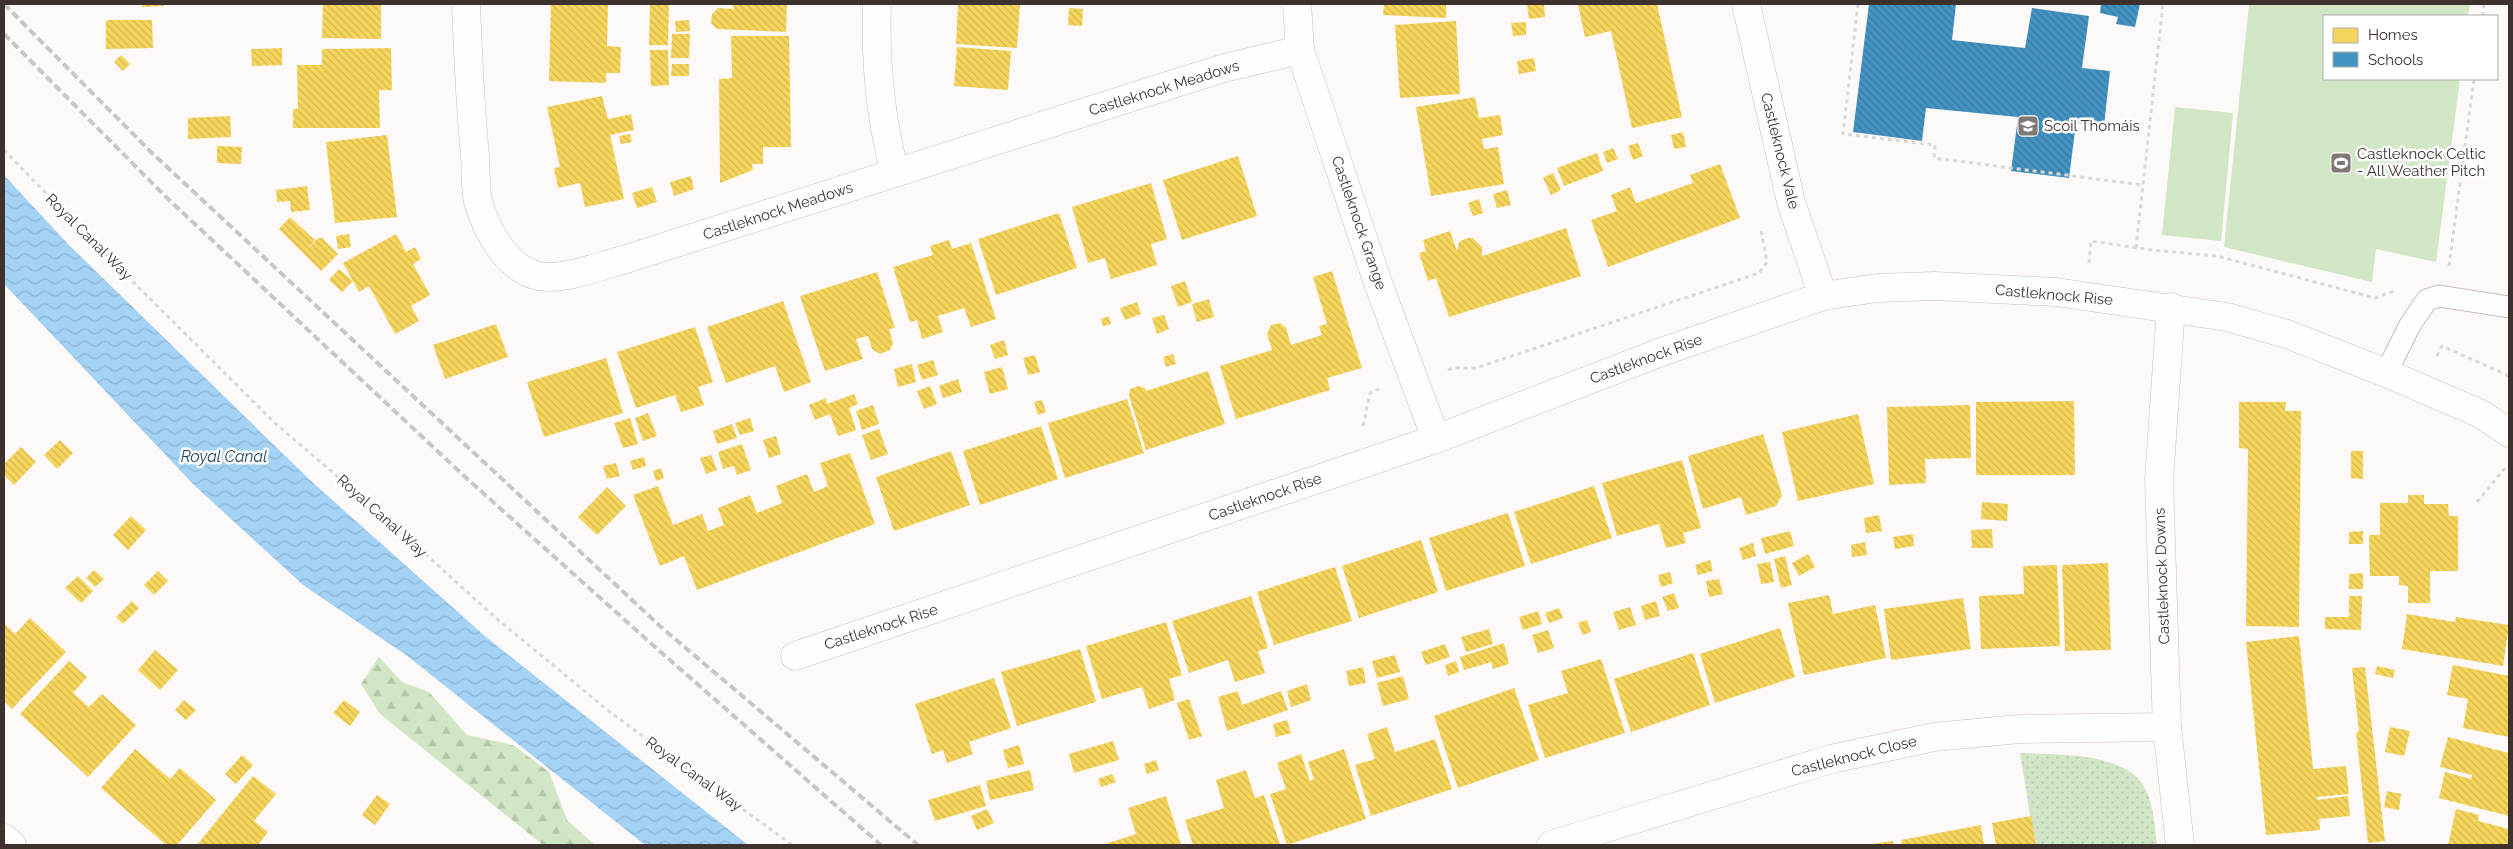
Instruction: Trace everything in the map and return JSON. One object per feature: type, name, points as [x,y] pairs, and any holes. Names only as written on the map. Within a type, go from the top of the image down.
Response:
[{"type":"street","name":"Castleknock Meadows","points":[[466,4],[468,72],[478,200],[491,231],[506,255],[523,270],[548,277],[590,269],[705,235],[1209,73],[1300,50]]},
{"type":"street","points":[[878,4],[878,85],[885,136],[895,173]]},
{"type":"street","name":"Castleknock Grange","points":[[1297,4],[1300,50],[1377,280],[1436,439]]},
{"type":"street","name":"Castleknock Vale","points":[[1746,4],[1789,194],[1823,296]]},
{"type":"street","name":"Castleknock Rise","points":[[795,656],[1436,439],[1664,351],[1823,296],[1877,288],[1935,286],[2056,292],[2170,307],[2227,317],[2286,334],[2386,373],[2482,414],[2509,433]]},
{"type":"street","name":"Castleknock Downs","points":[[2170,307],[2159,480],[2167,727],[2180,845]]},
{"type":"street","name":"Castleknock Close","points":[[1551,845],[1728,789],[1840,757],[1934,737],[2019,729],[2167,727]]},
{"type":"street","points":[[4,838],[12,845]]},
{"type":"lane","points":[[2386,373],[2410,325],[2427,300],[2439,296],[2509,308]]},
{"type":"path","points":[[1858,4],[1843,134],[1935,145],[1934,158],[2143,186]]},
{"type":"path","points":[[2136,248],[2163,4]]},
{"type":"path","points":[[2444,271],[2449,269],[2474,80]]},
{"type":"path","name":"Royal Canal Way","points":[[4,150],[106,255],[276,424],[379,512],[497,619],[610,712],[792,845]]},
{"type":"path","points":[[1362,431],[1370,393],[1386,386],[1438,375],[1454,367],[1464,370],[1476,368],[1759,273],[1767,262],[1760,228]]},
{"type":"path","points":[[2085,296],[2091,241],[2136,248],[2217,256],[2375,298],[2400,288]]},
{"type":"path","points":[[2477,502],[2509,462]]},
{"type":"path","points":[[2019,729],[2038,845]]},
{"type":"green space","name":"Castleknock Celtic - All Weather Pitch","points":[[2249,4],[2470,4],[2468,15],[2323,15],[2323,80],[2460,80],[2436,262],[2376,249],[2372,282],[2224,247]]},
{"type":"green space","points":[[2175,107],[2233,113],[2221,241],[2162,235]]},
{"type":"green space","points":[[379,657],[402,682],[429,692],[467,735],[513,745],[549,772],[567,820],[595,845],[543,845],[380,714],[361,684]]},
{"type":"green space","points":[[2020,753],[2085,757],[2102,760],[2131,772],[2141,782],[2149,796],[2157,845],[2035,845]]},
{"type":"water","name":"Royal Canal","points":[[4,175],[68,244],[310,480],[486,637],[748,845],[645,845],[406,655],[303,585],[194,485],[4,284]]},
{"type":"building: Homes","points":[[142,4],[163,4],[164,6],[142,7]]},
{"type":"building: Homes","points":[[323,4],[381,4],[381,39],[322,38]]},
{"type":"building: Homes","points":[[551,4],[608,4],[607,46],[621,47],[620,73],[606,73],[606,83],[549,81]]},
{"type":"building: Homes","points":[[650,4],[669,4],[668,45],[649,45]]},
{"type":"building: Homes","points":[[733,4],[787,4],[786,32],[717,29],[711,23],[712,14],[718,8],[734,9]]},
{"type":"building: Homes","points":[[958,4],[1020,4],[1017,48],[956,44]]},
{"type":"building: Homes","points":[[1384,4],[1446,4],[1446,18],[1383,15]]},
{"type":"building: Homes","points":[[1527,4],[1544,4],[1545,17],[1529,19]]},
{"type":"building: Homes","points":[[1657,4],[1682,117],[1632,128],[1611,31],[1585,37],[1578,5]]},
{"type":"building: Homes","points":[[1069,8],[1083,9],[1082,26],[1068,25]]},
{"type":"building: Homes","points":[[106,20],[152,20],[153,48],[106,49]]},
{"type":"building: Homes","points":[[689,20],[690,31],[676,32],[675,21]]},
{"type":"building: Homes","points":[[1456,21],[1460,94],[1400,98],[1395,25]]},
{"type":"building: Homes","points":[[1526,22],[1526,35],[1513,36],[1511,23]]},
{"type":"building: Homes","points":[[672,34],[690,34],[689,58],[671,58]]},
{"type":"building: Homes","points":[[731,36],[789,36],[791,147],[763,147],[763,164],[752,164],[753,170],[720,183],[719,79],[732,78]]},
{"type":"building: Homes","points":[[957,47],[1011,51],[1008,90],[954,86]]},
{"type":"building: Homes","points":[[282,48],[282,65],[252,66],[251,49]]},
{"type":"building: Homes","points":[[391,48],[392,90],[379,90],[380,128],[293,128],[293,109],[298,109],[297,65],[322,65],[322,49]]},
{"type":"building: Homes","points":[[650,50],[668,50],[669,85],[651,86]]},
{"type":"building: Homes","points":[[121,55],[130,64],[123,71],[114,62]]},
{"type":"building: Homes","points":[[1534,58],[1536,71],[1519,74],[1517,61]]},
{"type":"building: Homes","points":[[672,64],[689,64],[689,76],[671,76]]},
{"type":"building: Homes","points":[[602,96],[608,119],[631,114],[634,130],[610,135],[624,199],[585,207],[580,183],[558,188],[554,168],[560,167],[547,107]]},
{"type":"building: Homes","points":[[1475,97],[1479,118],[1500,115],[1503,135],[1482,139],[1484,149],[1498,147],[1504,184],[1431,196],[1416,107]]},
{"type":"building: Homes","points":[[230,116],[231,137],[188,139],[188,118]]},
{"type":"building: Homes","points":[[1683,132],[1686,147],[1674,149],[1671,135]]},
{"type":"building: Homes","points":[[630,134],[632,142],[621,144],[619,136]]},
{"type":"building: Homes","points":[[387,135],[397,217],[335,223],[326,142]]},
{"type":"building: Homes","points":[[1638,143],[1643,156],[1633,160],[1628,146]]},
{"type":"building: Homes","points":[[217,146],[242,147],[241,164],[217,163]]},
{"type":"building: Homes","points":[[1613,148],[1618,159],[1607,163],[1603,152]]},
{"type":"building: Homes","points":[[1597,153],[1603,171],[1564,186],[1557,168]]},
{"type":"building: Homes","points":[[1238,156],[1257,216],[1182,240],[1163,180]]},
{"type":"building: Homes","points":[[1720,164],[1740,218],[1608,267],[1591,220],[1617,211],[1611,195],[1630,187],[1636,203],[1693,183],[1690,175]]},
{"type":"building: Homes","points":[[1553,173],[1561,190],[1551,195],[1543,178]]},
{"type":"building: Homes","points":[[691,176],[694,189],[674,196],[670,182]]},
{"type":"building: Homes","points":[[1151,183],[1167,239],[1151,244],[1157,265],[1111,279],[1105,258],[1088,263],[1072,207]]},
{"type":"building: Homes","points":[[307,186],[310,210],[291,212],[290,201],[277,202],[276,190]]},
{"type":"building: Homes","points":[[652,187],[657,202],[637,208],[632,193]]},
{"type":"building: Homes","points":[[1507,190],[1511,205],[1497,208],[1493,194]]},
{"type":"building: Homes","points":[[1479,199],[1483,213],[1473,216],[1468,203]]},
{"type":"building: Homes","points":[[1059,213],[1077,268],[996,295],[978,239]]},
{"type":"building: Homes","points":[[290,217],[315,240],[307,250],[318,238],[322,238],[338,254],[321,271],[279,229]]},
{"type":"building: Homes","points":[[1566,228],[1581,276],[1449,317],[1436,278],[1428,281],[1419,253],[1426,251],[1423,240],[1450,231],[1457,251],[1459,242],[1467,238],[1473,238],[1482,247],[1482,256]]},
{"type":"building: Homes","points":[[349,234],[351,247],[338,249],[336,236]]},
{"type":"building: Homes","points":[[396,234],[406,252],[415,247],[421,259],[413,264],[430,295],[411,306],[419,321],[395,334],[369,286],[359,292],[343,263]]},
{"type":"building: Homes","points":[[949,240],[952,249],[971,243],[996,319],[971,327],[964,308],[938,316],[943,332],[922,339],[917,320],[910,322],[893,267],[933,255],[930,246]]},
{"type":"building: Homes","points":[[339,269],[353,281],[342,292],[329,280]]},
{"type":"building: Homes","points":[[1332,271],[1362,368],[1327,378],[1330,390],[1236,419],[1220,366],[1272,350],[1267,334],[1271,325],[1280,323],[1286,328],[1291,345],[1322,335],[1319,326],[1327,324],[1313,277]]},
{"type":"building: Homes","points":[[877,272],[895,328],[889,329],[893,343],[890,350],[880,354],[872,349],[868,336],[856,339],[863,359],[825,371],[800,296]]},
{"type":"building: Homes","points":[[1185,281],[1192,302],[1178,307],[1171,286]]},
{"type":"building: Homes","points":[[1209,299],[1214,317],[1197,322],[1192,304]]},
{"type":"building: Homes","points":[[783,301],[811,382],[784,392],[775,366],[726,383],[707,327]]},
{"type":"building: Homes","points":[[1137,302],[1141,314],[1125,320],[1120,308]]},
{"type":"building: Homes","points":[[1164,315],[1169,329],[1157,334],[1152,318]]},
{"type":"building: Homes","points":[[1109,316],[1111,324],[1103,326],[1101,319]]},
{"type":"building: Homes","points":[[496,324],[508,357],[445,379],[433,345]]},
{"type":"building: Homes","points":[[695,327],[713,382],[698,387],[704,405],[681,412],[675,395],[636,408],[617,352]]},
{"type":"building: Homes","points":[[1004,340],[1008,355],[995,359],[990,345]]},
{"type":"building: Homes","points":[[1173,354],[1176,364],[1166,367],[1163,357]]},
{"type":"building: Homes","points":[[1035,355],[1040,372],[1028,375],[1023,358]]},
{"type":"building: Homes","points":[[606,358],[623,413],[544,437],[527,382]]},
{"type":"building: Homes","points":[[933,360],[938,375],[922,380],[917,365]]},
{"type":"building: Homes","points":[[912,364],[916,382],[898,387],[894,369]]},
{"type":"building: Homes","points":[[1002,367],[1008,389],[990,394],[984,372]]},
{"type":"building: Homes","points":[[1208,371],[1225,424],[1146,450],[1129,396],[1130,389],[1139,386],[1145,388],[1146,391]]},
{"type":"building: Homes","points":[[958,379],[962,392],[943,398],[939,386]]},
{"type":"building: Homes","points":[[930,386],[937,404],[924,409],[917,391]]},
{"type":"building: Homes","points":[[854,394],[858,404],[849,408],[856,430],[838,436],[830,414],[815,420],[809,405],[826,398],[827,404]]},
{"type":"building: Homes","points":[[1127,399],[1144,453],[1065,478],[1048,423]]},
{"type":"building: Homes","points":[[1042,400],[1046,412],[1038,415],[1034,402]]},
{"type":"building: Homes","points":[[2074,401],[2075,475],[1976,475],[1976,402]]},
{"type":"building: Homes","points":[[2239,402],[2286,402],[2285,411],[2301,411],[2299,627],[2246,626],[2248,449],[2239,448]]},
{"type":"building: Homes","points":[[873,405],[879,424],[862,430],[856,411]]},
{"type":"building: Homes","points":[[1970,405],[1971,458],[1925,459],[1926,483],[1889,485],[1887,407]]},
{"type":"building: Homes","points":[[648,413],[657,436],[643,441],[635,418]]},
{"type":"building: Homes","points":[[1858,414],[1874,484],[1798,501],[1782,432]]},
{"type":"building: Homes","points":[[630,418],[638,444],[623,448],[614,423]]},
{"type":"building: Homes","points":[[750,418],[754,431],[740,435],[735,423]]},
{"type":"building: Homes","points":[[732,424],[737,438],[717,444],[713,431]]},
{"type":"building: Homes","points":[[1041,426],[1058,479],[980,505],[963,451]]},
{"type":"building: Homes","points":[[879,429],[888,454],[871,460],[862,435]]},
{"type":"building: Homes","points":[[1763,434],[1782,495],[1776,506],[1746,515],[1741,497],[1703,509],[1688,456]]},
{"type":"building: Homes","points":[[776,436],[781,454],[769,458],[763,440]]},
{"type":"building: Homes","points":[[60,440],[73,453],[57,469],[44,455]]},
{"type":"building: Homes","points":[[742,444],[751,470],[737,475],[734,466],[723,469],[718,452]]},
{"type":"building: Homes","points":[[21,447],[36,462],[14,485],[4,475],[4,464]]},
{"type":"building: Homes","points":[[951,451],[970,505],[894,531],[876,477]]},
{"type":"building: Homes","points":[[2351,451],[2363,451],[2363,479],[2351,478]]},
{"type":"building: Homes","points":[[850,453],[875,524],[697,590],[684,556],[660,566],[633,495],[658,486],[673,525],[702,514],[708,531],[724,525],[718,508],[750,495],[757,513],[782,503],[776,486],[791,480],[807,474],[814,492],[828,486],[820,463]]},
{"type":"building: Homes","points":[[711,455],[717,470],[706,474],[700,458]]},
{"type":"building: Homes","points":[[644,457],[646,466],[633,470],[630,461]]},
{"type":"building: Homes","points":[[1682,460],[1701,528],[1683,533],[1686,543],[1666,548],[1659,524],[1617,536],[1602,483]]},
{"type":"building: Homes","points":[[616,463],[620,476],[607,479],[603,466]]},
{"type":"building: Homes","points":[[661,468],[664,478],[656,481],[653,471]]},
{"type":"building: Homes","points":[[1594,486],[1612,538],[1531,564],[1514,512]]},
{"type":"building: Homes","points":[[607,487],[626,506],[597,535],[578,517]]},
{"type":"building: Homes","points":[[2408,495],[2424,495],[2424,504],[2448,504],[2449,516],[2458,516],[2458,571],[2430,571],[2430,603],[2408,603],[2408,586],[2399,585],[2399,576],[2370,576],[2369,535],[2380,535],[2380,503],[2408,503]]},
{"type":"building: Homes","points":[[1982,502],[2008,504],[2007,521],[1981,519]]},
{"type":"building: Homes","points":[[1508,513],[1525,566],[1446,591],[1429,538]]},
{"type":"building: Homes","points":[[1879,515],[1882,531],[1866,533],[1864,518]]},
{"type":"building: Homes","points":[[131,516],[146,530],[128,550],[113,535]]},
{"type":"building: Homes","points":[[1992,529],[1993,548],[1972,548],[1971,530]]},
{"type":"building: Homes","points":[[1790,531],[1794,546],[1765,554],[1761,538]]},
{"type":"building: Homes","points":[[2363,531],[2363,544],[2349,544],[2349,532]]},
{"type":"building: Homes","points":[[1913,534],[1914,546],[1895,549],[1893,537]]},
{"type":"building: Homes","points":[[1421,540],[1438,592],[1359,618],[1342,566]]},
{"type":"building: Homes","points":[[1865,542],[1867,555],[1852,557],[1851,545]]},
{"type":"building: Homes","points":[[1753,543],[1756,556],[1743,560],[1739,548]]},
{"type":"building: Homes","points":[[1808,554],[1815,567],[1799,576],[1792,563]]},
{"type":"building: Homes","points":[[1785,556],[1792,585],[1781,588],[1774,559]]},
{"type":"building: Homes","points":[[1710,560],[1713,571],[1698,575],[1695,565]]},
{"type":"building: Homes","points":[[1770,562],[1774,582],[1761,584],[1757,564]]},
{"type":"building: Homes","points":[[2108,563],[2111,650],[2065,651],[2062,565]]},
{"type":"building: Homes","points":[[2057,565],[2060,646],[1981,649],[1979,596],[2024,594],[2023,566]]},
{"type":"building: Homes","points":[[1335,567],[1352,621],[1274,645],[1257,592]]},
{"type":"building: Homes","points":[[94,570],[104,579],[95,587],[86,578]]},
{"type":"building: Homes","points":[[158,571],[168,581],[154,595],[144,585]]},
{"type":"building: Homes","points":[[1670,572],[1673,583],[1661,587],[1658,575]]},
{"type":"building: Homes","points":[[2363,573],[2363,589],[2349,589],[2349,574]]},
{"type":"building: Homes","points":[[78,576],[93,591],[81,603],[65,588]]},
{"type":"building: Homes","points":[[1719,579],[1723,594],[1709,597],[1706,581]]},
{"type":"building: Homes","points":[[1674,593],[1679,608],[1668,611],[1662,597]]},
{"type":"building: Homes","points":[[1829,595],[1833,614],[1875,605],[1886,658],[1804,675],[1788,603]]},
{"type":"building: Homes","points":[[1251,596],[1268,648],[1258,651],[1265,673],[1235,682],[1228,660],[1189,673],[1172,621]]},
{"type":"building: Homes","points":[[2349,596],[2362,596],[2361,630],[2325,629],[2325,617],[2349,617]]},
{"type":"building: Homes","points":[[1963,598],[1971,649],[1891,660],[1884,609]]},
{"type":"building: Homes","points":[[132,601],[139,608],[123,624],[116,617]]},
{"type":"building: Homes","points":[[1656,601],[1660,616],[1645,620],[1641,606]]},
{"type":"building: Homes","points":[[1630,607],[1636,625],[1619,630],[1613,612]]},
{"type":"building: Homes","points":[[1559,608],[1563,618],[1549,623],[1545,613]]},
{"type":"building: Homes","points":[[1538,611],[1542,624],[1523,630],[1519,617]]},
{"type":"building: Homes","points":[[2407,614],[2455,622],[2456,617],[2509,625],[2503,666],[2402,649]]},
{"type":"building: Homes","points":[[30,618],[66,652],[12,709],[4,701],[4,623],[15,634]]},
{"type":"building: Homes","points":[[1587,620],[1591,632],[1583,635],[1578,623]]},
{"type":"building: Homes","points":[[1166,622],[1182,675],[1169,679],[1175,700],[1149,709],[1142,687],[1102,699],[1086,646]]},
{"type":"building: Homes","points":[[1780,628],[1795,677],[1715,703],[1700,654]]},
{"type":"building: Homes","points":[[1489,629],[1493,644],[1466,652],[1461,637]]},
{"type":"building: Homes","points":[[1548,630],[1554,648],[1538,653],[1532,635]]},
{"type":"building: Homes","points":[[2299,636],[2313,769],[2346,766],[2349,794],[2317,797],[2317,800],[2348,796],[2350,816],[2319,819],[2320,830],[2266,835],[2246,642]]},
{"type":"building: Homes","points":[[1504,643],[1509,664],[1493,669],[1491,662],[1464,670],[1460,657]]},
{"type":"building: Homes","points":[[1445,644],[1450,657],[1426,665],[1421,652]]},
{"type":"building: Homes","points":[[1080,649],[1096,702],[1017,726],[1001,672]]},
{"type":"building: Homes","points":[[155,650],[178,670],[160,690],[138,670]]},
{"type":"building: Homes","points":[[1693,653],[1710,705],[1631,732],[1614,679]]},
{"type":"building: Homes","points":[[1395,655],[1400,672],[1377,678],[1372,661]]},
{"type":"building: Homes","points":[[1601,659],[1625,733],[1545,758],[1528,705],[1568,693],[1561,671]]},
{"type":"building: Homes","points":[[69,661],[87,677],[73,693],[89,707],[102,694],[136,725],[88,777],[20,714]]},
{"type":"building: Homes","points":[[1456,661],[1459,672],[1448,676],[1445,665]]},
{"type":"building: Homes","points":[[2453,665],[2509,676],[2509,737],[2463,728],[2468,699],[2447,695]]},
{"type":"building: Homes","points":[[2377,666],[2395,670],[2393,678],[2375,674]]},
{"type":"building: Homes","points":[[1363,667],[1366,683],[1349,686],[1346,671]]},
{"type":"building: Homes","points":[[2365,667],[2385,841],[2368,843],[2356,732],[2359,732],[2352,668]]},
{"type":"building: Homes","points":[[1403,676],[1409,699],[1383,706],[1377,683]]},
{"type":"building: Homes","points":[[994,678],[1011,728],[969,742],[973,754],[947,763],[943,750],[932,754],[915,704]]},
{"type":"building: Homes","points":[[1307,684],[1311,700],[1291,707],[1287,691]]},
{"type":"building: Homes","points":[[1514,688],[1539,760],[1458,788],[1434,716]]},
{"type":"building: Homes","points":[[1238,691],[1242,705],[1281,691],[1288,710],[1227,731],[1218,697]]},
{"type":"building: Homes","points":[[1189,699],[1202,736],[1189,740],[1177,703]]},
{"type":"building: Homes","points":[[184,700],[196,710],[186,720],[175,710]]},
{"type":"building: Homes","points":[[344,700],[360,712],[350,726],[333,713]]},
{"type":"building: Homes","points":[[1287,720],[1291,733],[1276,737],[1273,724]]},
{"type":"building: Homes","points":[[1387,727],[1395,752],[1435,739],[1452,789],[1371,816],[1355,765],[1375,759],[1367,734]]},
{"type":"building: Homes","points":[[2390,727],[2410,731],[2404,756],[2385,752]]},
{"type":"building: Homes","points":[[2448,737],[2509,753],[2509,816],[2439,798],[2445,772],[2471,779],[2472,775],[2440,767]]},
{"type":"building: Homes","points":[[1113,741],[1119,760],[1074,773],[1069,754]]},
{"type":"building: Homes","points":[[1019,745],[1024,764],[1008,768],[1003,750]]},
{"type":"building: Homes","points":[[135,749],[170,779],[180,768],[216,800],[177,845],[166,845],[101,788]]},
{"type":"building: Homes","points":[[1344,749],[1366,819],[1287,845],[1270,794],[1286,789],[1277,763],[1301,754],[1310,781],[1314,779],[1308,762]]},
{"type":"building: Homes","points":[[242,755],[253,765],[236,784],[225,774]]},
{"type":"building: Homes","points":[[1156,760],[1159,770],[1147,774],[1144,764]]},
{"type":"building: Homes","points":[[1030,770],[1034,790],[990,800],[986,781]]},
{"type":"building: Homes","points":[[1246,770],[1255,798],[1264,795],[1280,845],[1193,845],[1185,820],[1224,808],[1216,780]]},
{"type":"building: Homes","points":[[1112,774],[1116,782],[1101,787],[1098,779]]},
{"type":"building: Homes","points":[[253,776],[276,794],[254,821],[268,832],[258,845],[197,845]]},
{"type":"building: Homes","points":[[980,785],[986,806],[935,821],[928,800]]},
{"type":"building: Homes","points":[[2387,791],[2401,794],[2399,810],[2384,807]]},
{"type":"building: Homes","points":[[377,795],[390,804],[375,825],[362,815]]},
{"type":"building: Homes","points":[[1166,796],[1181,845],[1102,845],[1136,834],[1128,808]]},
{"type":"building: Homes","points":[[987,809],[994,823],[977,830],[971,816]]},
{"type":"building: Homes","points":[[2456,809],[2479,815],[2478,821],[2509,829],[2509,845],[2448,845]]},
{"type":"building: Homes","points":[[2031,816],[2036,845],[1996,845],[1992,823]]},
{"type":"building: Homes","points":[[1981,825],[1984,845],[1902,845],[1901,840]]},
{"type":"building: Homes","points":[[1893,841],[1894,845],[1872,845],[1872,844]]},
{"type":"building: Schools","points":[[1869,4],[1956,4],[1952,40],[2025,48],[2032,8],[2089,16],[2082,68],[2110,71],[2104,126],[2076,123],[2069,178],[2011,171],[2018,117],[1926,108],[1922,141],[1853,132]]},
{"type":"building: Schools","points":[[2101,4],[2140,4],[2135,27],[2116,24],[2118,17],[2100,13]]},
{"type":"railway","points":[[4,4],[152,153],[661,627],[918,845]]},
{"type":"railway","points":[[4,34],[166,197],[463,475],[646,639],[881,845]]},
{"type":"place","name":"Scoil Thomáis","points":[[2028,126]]},
{"type":"place","name":"Castleknock Celtic - All Weather Pitch","points":[[2341,163]]}]
